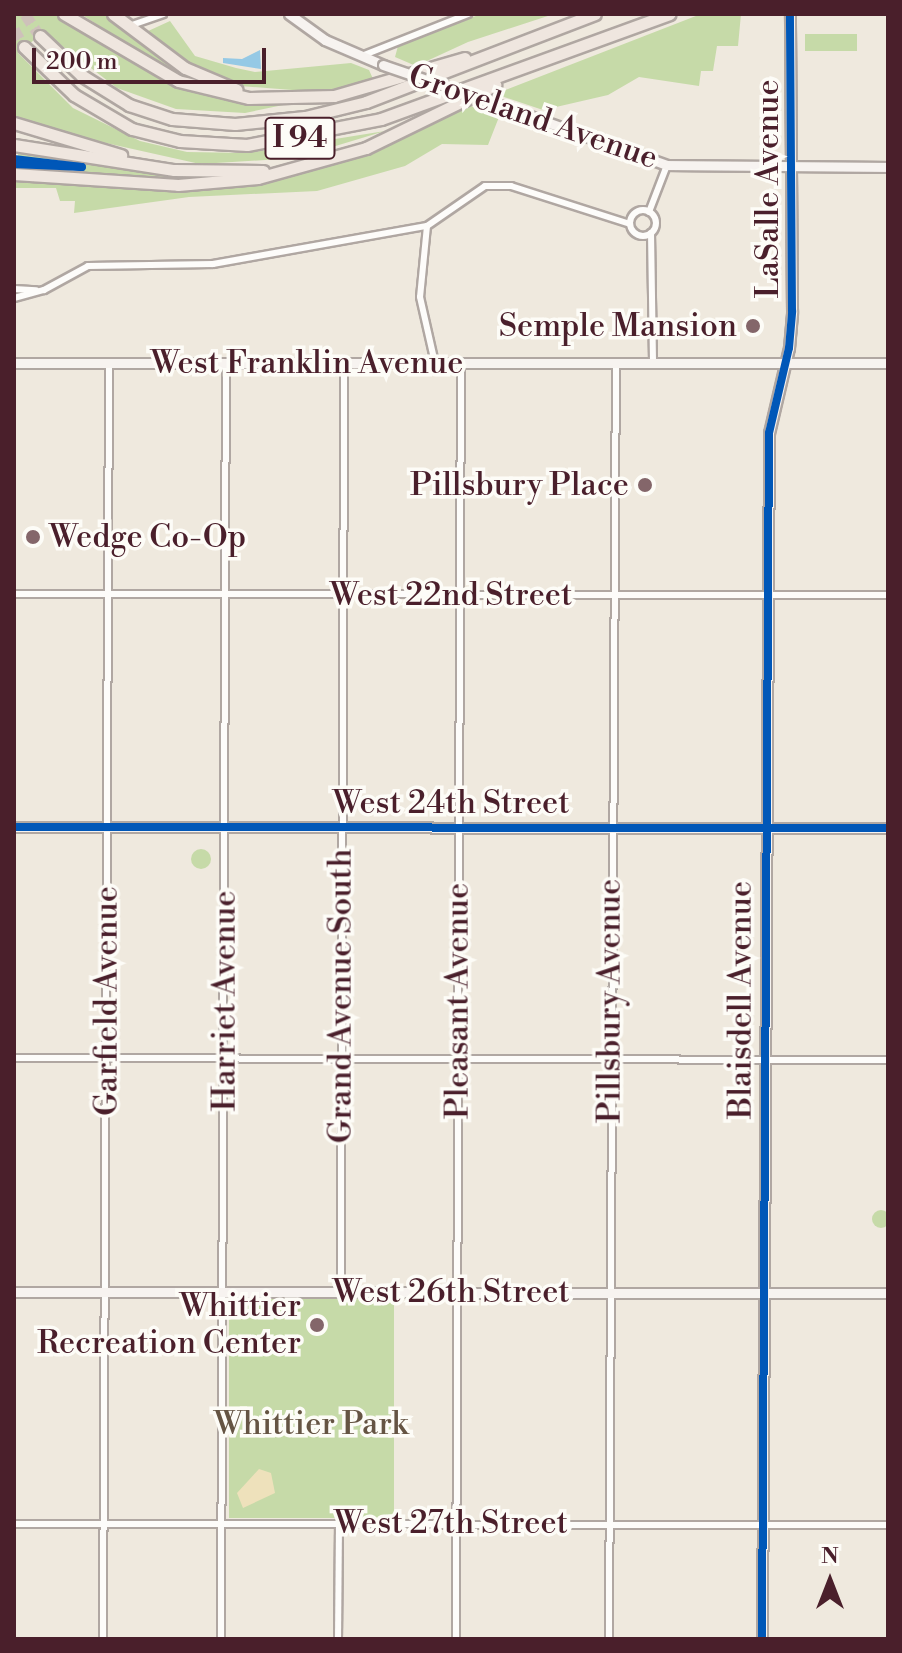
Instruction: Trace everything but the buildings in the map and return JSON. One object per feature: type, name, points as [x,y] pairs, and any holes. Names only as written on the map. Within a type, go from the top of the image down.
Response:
[{"type":"highway","points":[[64,14],[178,81],[249,98],[300,99],[363,90],[576,22]]},
{"type":"highway","points":[[113,14],[181,66],[215,83],[261,96],[300,99]]},
{"type":"highway","name":"I 94","points":[[40,36],[75,70],[129,105],[172,119],[235,124],[305,117],[366,102],[595,14]]},
{"type":"highway","name":"I 94","points":[[24,47],[74,95],[120,123],[171,140],[234,145],[362,124],[670,14]]},
{"type":"highway","points":[[14,174],[201,184],[258,178],[346,155],[591,44]]},
{"type":"highway","points":[[16,124],[151,162],[215,172]]},
{"type":"highway","points":[[16,145],[160,168],[215,172],[275,170],[346,155]]},
{"type":"street","points":[[128,26],[163,14]]},
{"type":"street","name":"Groveland Avenue","points":[[289,14],[326,41],[360,56],[667,165],[888,167]]},
{"type":"street","points":[[360,56],[468,14]]},
{"type":"street","name":"LaSalle Avenue","points":[[784,363],[792,311],[790,14]]},
{"type":"street","points":[[649,212],[667,165]]},
{"type":"street","points":[[14,298],[54,284],[88,266],[213,264],[427,226],[485,186],[511,186],[630,224],[639,235],[651,233]]},
{"type":"street","points":[[630,224],[637,212],[649,212]]},
{"type":"street","points":[[649,212],[655,222],[651,233],[653,363]]},
{"type":"street","points":[[427,226],[420,297],[435,363]]},
{"type":"street","points":[[14,289],[54,284]]},
{"type":"street","name":"West Franklin Avenue","points":[[14,363],[888,363]]},
{"type":"street","name":"Garfield Avenue","points":[[103,1639],[109,363]]},
{"type":"street","name":"Harriet Avenue","points":[[221,1639],[226,363]]},
{"type":"street","name":"Grand Avenue South","points":[[340,1289],[344,363]]},
{"type":"street","name":"Pleasant Avenue","points":[[456,1639],[461,363]]},
{"type":"street","name":"Pillsbury Avenue","points":[[609,1639],[611,595],[616,363]]},
{"type":"street","name":"Blaisdell Avenue","points":[[762,1639],[769,433],[784,363]]},
{"type":"street","name":"West 22nd Street","points":[[14,594],[888,595]]},
{"type":"street","name":"West 24th Street","points":[[14,827],[888,828]]},
{"type":"street","points":[[14,1058],[888,1060]]},
{"type":"street","name":"West 26th Street","points":[[14,1292],[340,1289],[888,1293]]},
{"type":"street","points":[[338,1639],[339,1523]]},
{"type":"street","name":"West 27th Street","points":[[14,1524],[888,1525]]},
{"type":"green space","points":[[14,14],[53,14],[76,23],[197,91],[288,104],[245,113],[176,109],[117,88],[44,32],[18,53],[73,108],[140,141],[187,152],[247,153],[385,131],[296,158],[200,164],[34,127],[14,120]]},
{"type":"green space","points":[[81,14],[105,14],[188,79],[156,63]]},
{"type":"green space","points":[[481,14],[554,14],[468,42],[416,66],[395,57],[398,46]]},
{"type":"green space","points":[[701,14],[741,14],[738,46],[717,46],[713,71],[701,71],[699,86],[639,77],[608,95],[543,110],[495,94]]},
{"type":"green space","points":[[170,21],[195,56],[255,72],[351,63],[369,70],[374,81],[318,92],[240,86],[189,65],[146,32]]},
{"type":"green space","points":[[805,34],[857,34],[857,51],[805,51]]},
{"type":"green space","points":[[466,104],[499,117],[488,145],[442,144],[405,166],[317,191],[189,197],[74,213],[75,201],[60,201],[56,188],[14,188],[14,178],[160,188],[269,180],[357,156]]},
{"type":"green space","points":[[18,151],[178,175],[220,177],[183,181],[82,174],[83,163],[18,156]]},
{"type":"green space","points":[[197,849],[205,849],[211,859],[205,869],[197,869],[191,863],[191,855]]},
{"type":"green space","points":[[877,1210],[885,1210],[890,1219],[888,1226],[877,1228],[872,1223],[872,1215]]},
{"type":"green space","name":"Whittier Park","points":[[229,1299],[394,1299],[394,1518],[229,1518]]},
{"type":"sand","points":[[259,1469],[271,1473],[275,1493],[243,1508],[237,1493]]},
{"type":"water","points":[[260,50],[261,69],[223,63],[223,58],[242,59]]},
{"type":"tunnel","points":[[25,14],[40,36]]},
{"type":"tunnel","points":[[14,29],[24,47]]},
{"type":"cycle path","points":[[762,1639],[769,433],[789,348],[792,311],[790,14]]},
{"type":"cycle path","points":[[14,159],[82,167],[14,164]]},
{"type":"cycle path","points":[[14,827],[888,828]]},
{"type":"place","name":"Semple Mansion","points":[[753,326]]},
{"type":"place","name":"Pillsbury Place","points":[[645,485]]},
{"type":"place","name":"Wedge Co-Op","points":[[33,537]]},
{"type":"place","name":"Whittier Recreation Center","points":[[317,1325]]}]
